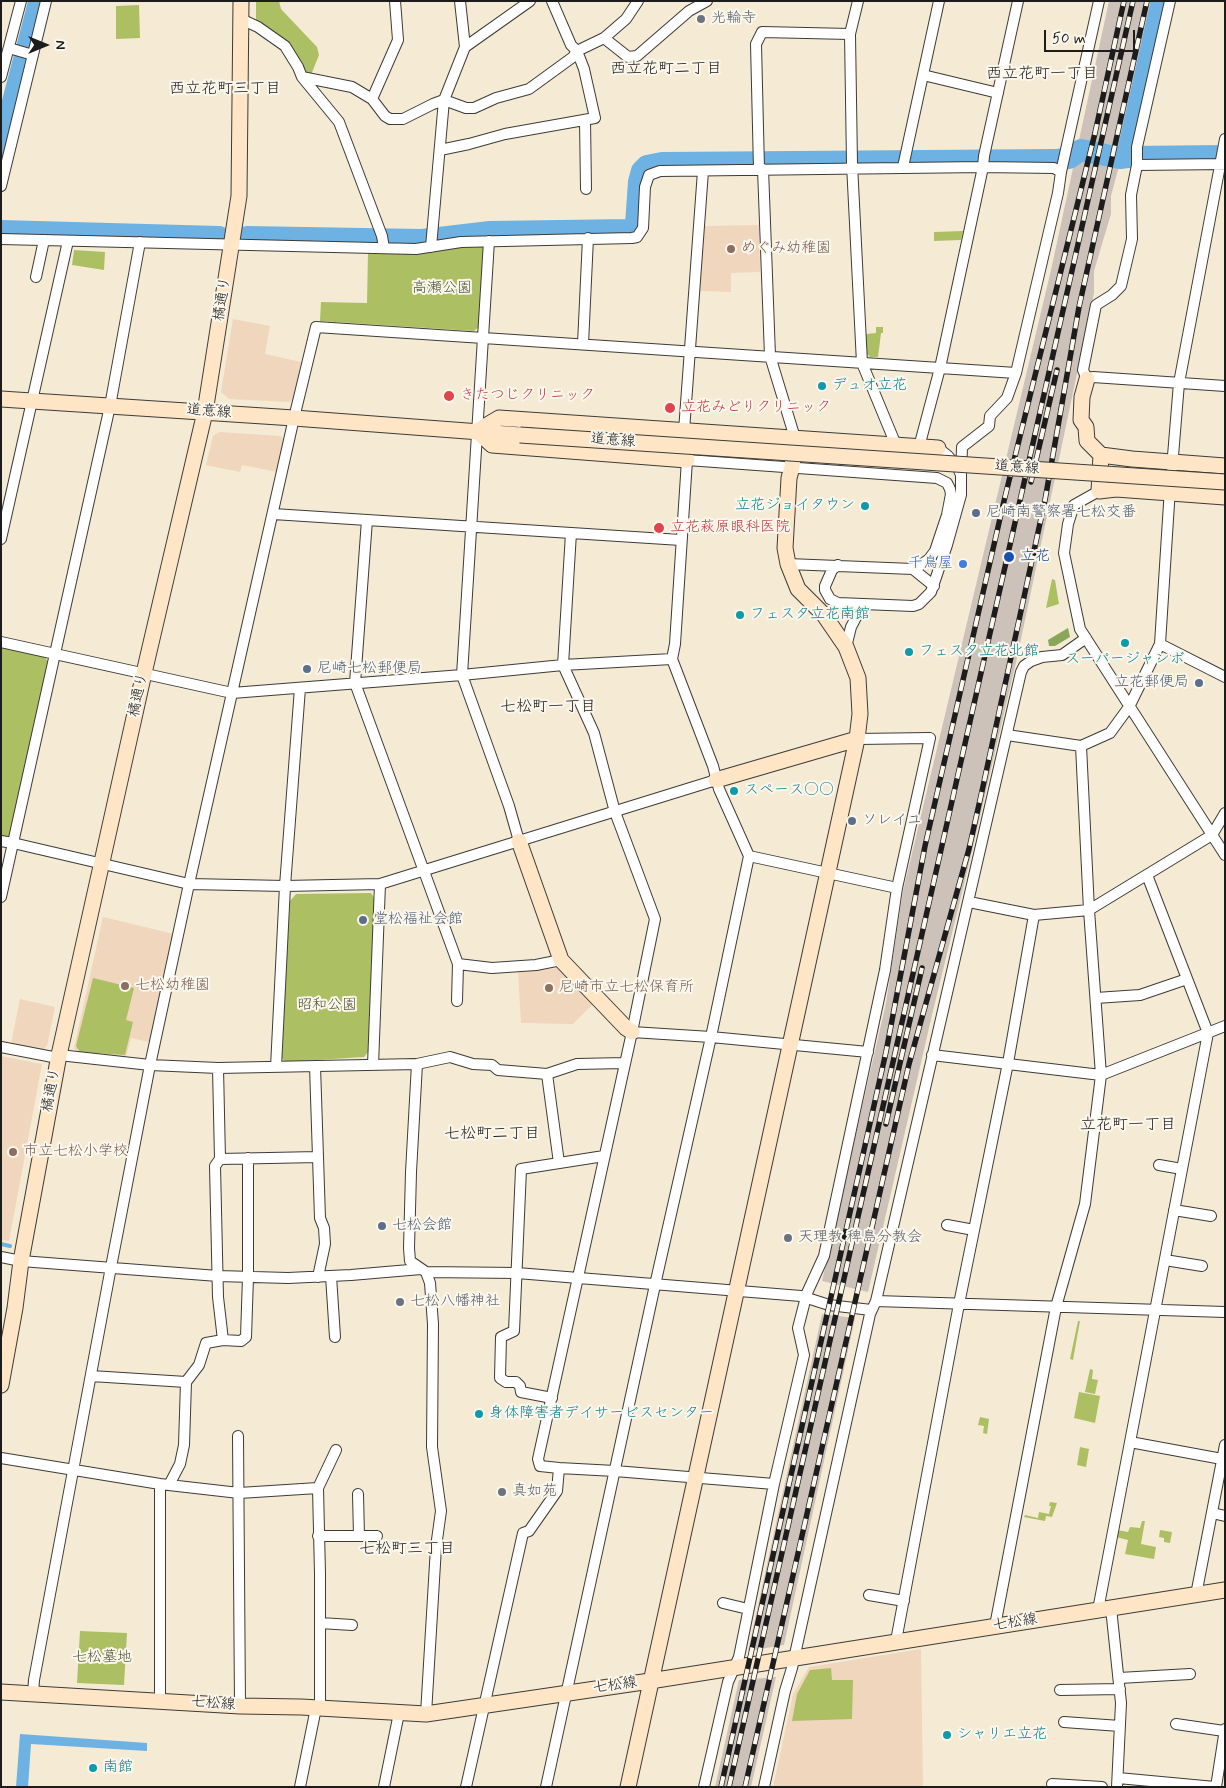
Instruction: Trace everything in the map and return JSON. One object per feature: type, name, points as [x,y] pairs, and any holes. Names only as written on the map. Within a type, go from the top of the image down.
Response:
[{"type":"street","points":[[1,77],[22,1]]},
{"type":"street","points":[[1,186],[46,1]]},
{"type":"street","name":"橘通り","points":[[1,1385],[58,1056],[205,412],[239,196],[241,1]]},
{"type":"street","points":[[372,99],[398,40],[395,1]]},
{"type":"street","points":[[432,242],[444,100],[465,47],[460,1]]},
{"type":"street","points":[[440,150],[506,134],[594,118],[584,69],[576,51],[571,45],[552,1]]},
{"type":"street","points":[[302,77],[352,87],[372,99],[385,116],[390,119],[403,119],[444,100],[466,108],[474,108],[496,98],[528,89],[573,57],[576,51],[604,38],[626,19],[638,1]]},
{"type":"street","points":[[604,38],[628,57],[637,56],[688,11],[707,1]]},
{"type":"street","points":[[858,1],[850,34],[852,163],[862,362],[896,445],[895,475]]},
{"type":"street","points":[[904,163],[939,1]]},
{"type":"street","points":[[919,447],[940,368],[1018,1]]},
{"type":"street","points":[[838,566],[832,570],[825,586],[830,599],[838,603],[913,606],[925,599],[934,586],[961,501],[962,447],[989,426],[990,416],[1007,398],[1016,373],[1099,1]]},
{"type":"street","points":[[1170,1],[1138,147],[1131,194],[1132,239],[1130,249],[1121,286],[1096,305],[1083,370],[1087,379],[1082,397],[1081,420],[1086,427],[1087,441],[1101,456],[1225,466]]},
{"type":"street","points":[[465,47],[525,3]]},
{"type":"street","points":[[241,19],[258,26],[285,46],[302,77],[339,122],[383,243]]},
{"type":"street","points":[[628,1787],[857,739],[861,709],[858,678],[846,647],[824,616],[798,589],[784,548],[789,478],[795,438],[770,356],[756,44],[762,32],[850,34]]},
{"type":"street","points":[[8,47],[32,55]]},
{"type":"street","points":[[923,75],[998,93]]},
{"type":"street","points":[[585,120],[586,189]]},
{"type":"street","points":[[1007,735],[1081,746],[1110,733],[1129,707],[1160,644],[1179,383],[1225,139]]},
{"type":"street","points":[[1137,160],[1222,160]]},
{"type":"street","points":[[1,239],[232,244],[383,243],[416,249],[432,242],[637,237],[643,228],[645,187],[650,175],[660,171],[703,171],[760,165],[983,162],[1054,168],[1061,172]]},
{"type":"street","points":[[684,431],[703,171]]},
{"type":"street","points":[[583,344],[588,238]]},
{"type":"street","points":[[36,278],[44,240]]},
{"type":"street","points":[[1,539],[68,241]]},
{"type":"street","points":[[489,241],[462,675],[561,960],[632,1032],[711,1037],[868,1052]]},
{"type":"street","points":[[1,897],[110,406],[140,242]]},
{"type":"street","points":[[33,1694],[34,1680],[150,1065],[189,884],[316,327],[1016,373]]},
{"type":"street","points":[[1087,379],[1092,377],[1225,386]]},
{"type":"street","name":"道意線","points":[[1,399],[1225,482]]},
{"type":"street","points":[[477,431],[499,418],[938,448],[953,460],[961,475]]},
{"type":"street","points":[[477,431],[492,446],[942,479],[950,489],[951,494],[947,515],[935,551],[929,559],[913,569],[788,564]]},
{"type":"street","points":[[1099,491],[1101,456]]},
{"type":"street","points":[[546,1787],[749,856],[716,780],[713,766],[672,659],[675,644],[687,460]]},
{"type":"street","points":[[1225,497],[1116,489],[1099,491],[1074,505],[1068,524],[1064,554],[1080,629],[1225,855]]},
{"type":"street","points":[[273,514],[681,540]]},
{"type":"street","points":[[366,520],[355,683],[458,964],[457,1001]]},
{"type":"street","points":[[571,533],[563,665],[594,733],[615,812],[655,919],[538,1459],[540,1466],[774,1484]]},
{"type":"street","points":[[913,569],[934,586]]},
{"type":"street","points":[[846,647],[851,627],[863,604]]},
{"type":"street","points":[[764,1787],[873,1306],[969,902],[1021,672],[1024,666],[1042,657],[1062,655],[1086,638]]},
{"type":"street","points":[[1,642],[232,693],[563,665],[672,659]]},
{"type":"street","points":[[1160,644],[1225,677]]},
{"type":"street","points":[[276,1067],[285,886],[300,688]]},
{"type":"street","points":[[1,841],[189,884],[285,886],[380,884],[716,780],[857,739],[930,738],[897,888],[885,970],[824,1256],[806,1298],[798,1328],[804,1354],[774,1484],[738,1657],[728,1682],[704,1787]]},
{"type":"street","points":[[995,1626],[1056,1307],[1085,1204],[1101,1075],[1081,746]]},
{"type":"street","points":[[969,902],[1034,914],[1090,910],[1212,836],[1225,813]]},
{"type":"street","points":[[749,856],[897,888]]},
{"type":"street","points":[[1147,875],[1208,1033],[1130,1442],[1104,1609],[1120,1689],[1118,1782],[1225,1786]]},
{"type":"street","points":[[373,1065],[380,884]]},
{"type":"street","points":[[896,1641],[959,1304],[1008,1063],[1034,914]]},
{"type":"street","points":[[458,964],[492,968],[561,960]]},
{"type":"street","points":[[1096,998],[1140,996],[1187,979]]},
{"type":"street","points":[[932,1055],[1101,1075],[1225,1026]]},
{"type":"street","points":[[1,1047],[58,1056],[150,1065],[218,1068],[417,1064],[450,1057],[473,1064],[492,1066],[498,1070],[547,1074],[577,1064],[625,1063]]},
{"type":"street","points":[[417,1064],[409,1248],[410,1261],[424,1270],[430,1283],[433,1324],[432,1447],[441,1511],[436,1547],[426,1714]]},
{"type":"street","points":[[315,1066],[320,1218],[324,1228],[326,1244],[318,1277]]},
{"type":"street","points":[[218,1068],[220,1159],[216,1166],[218,1297],[223,1340]]},
{"type":"street","points":[[547,1074],[559,1164]]},
{"type":"street","points":[[552,1398],[521,1392],[520,1386],[516,1382],[506,1382],[500,1378],[501,1337],[514,1331],[521,1170],[604,1156]]},
{"type":"street","points":[[220,1159],[318,1157]]},
{"type":"street","points":[[160,1700],[164,1484],[180,1464],[184,1446],[186,1382],[199,1365],[206,1343],[223,1340],[241,1341],[246,1337],[248,1158]]},
{"type":"street","points":[[1159,1165],[1182,1169]]},
{"type":"street","points":[[1174,1210],[1211,1216]]},
{"type":"street","points":[[947,1226],[974,1230]]},
{"type":"street","points":[[1,1257],[21,1261],[248,1277],[318,1277],[424,1270],[517,1273],[800,1296],[829,1305],[959,1304],[1225,1312]]},
{"type":"street","points":[[1165,1260],[1202,1266]]},
{"type":"street","points":[[331,1276],[335,1337]]},
{"type":"street","points":[[91,1376],[186,1382]]},
{"type":"street","points":[[238,1436],[240,1706]]},
{"type":"street","points":[[1130,1442],[1222,1459]]},
{"type":"street","points":[[1196,1595],[1225,1445]]},
{"type":"street","points":[[300,1787],[318,1708],[320,1623],[318,1488],[336,1450]]},
{"type":"street","points":[[1,1458],[74,1471],[239,1493],[318,1488]]},
{"type":"street","points":[[466,1787],[523,1533],[529,1531],[557,1491],[559,1468]]},
{"type":"street","points":[[358,1494],[359,1536]]},
{"type":"street","points":[[1212,1513],[1225,1516]]},
{"type":"street","points":[[318,1536],[377,1536]]},
{"type":"street","name":"七松線","points":[[1,1692],[240,1706],[426,1714],[484,1706],[508,1707],[566,1694],[1225,1590]]},
{"type":"street","points":[[869,1595],[904,1601]]},
{"type":"street","points":[[723,1603],[748,1609]]},
{"type":"street","points":[[320,1623],[352,1625]]},
{"type":"street","points":[[1119,1678],[1190,1674]]},
{"type":"street","points":[[1060,1690],[1120,1689]]},
{"type":"street","points":[[384,1787],[399,1713]]},
{"type":"street","points":[[1064,1722],[1120,1726]]},
{"type":"street","points":[[1176,1724],[1225,1730],[1216,1787]]},
{"type":"street","points":[[1052,1784],[1102,1787]]},
{"type":"shaded area","points":[[1109,1],[1160,1],[1125,155],[1119,160],[1111,196],[1111,214],[1094,271],[1094,293],[1017,658],[868,1292],[822,1281],[886,1003],[903,891],[1051,270]]},
{"type":"shaded area","name":"めぐみ幼稚園","points":[[759,225],[760,272],[731,273],[731,292],[700,291],[704,226]]},
{"type":"shaded area","points":[[233,319],[270,326],[265,354],[301,362],[293,399],[289,402],[229,399],[221,392]]},
{"type":"shaded area","points":[[219,432],[280,436],[284,439],[277,472],[242,465],[240,472],[206,465],[213,436]]},
{"type":"shaded area","name":"七松幼稚園","points":[[103,917],[174,934],[149,1042],[131,1038],[126,1057],[77,1053],[74,1048]]},
{"type":"shaded area","name":"尼崎市立七松保育所","points":[[559,968],[593,1004],[573,1024],[521,1023],[518,972]]},
{"type":"shaded area","points":[[20,999],[55,1007],[47,1046],[42,1050],[11,1044]]},
{"type":"shaded area","name":"市立七松小学校","points":[[1,1056],[42,1064],[9,1241],[1,1240]]},
{"type":"shaded area","points":[[822,1314],[855,1318],[784,1645],[748,1651]]},
{"type":"shaded area","points":[[921,1649],[923,1787],[773,1787],[793,1694],[809,1667]]},
{"type":"shaded area","points":[[776,1677],[751,1787],[715,1787],[739,1680]]},
{"type":"green space","points":[[256,1],[279,1],[281,9],[317,47],[319,55],[311,75],[303,73],[256,21]]},
{"type":"green space","points":[[139,5],[140,38],[116,39],[116,6]]},
{"type":"green space","points":[[963,231],[961,240],[934,241],[934,232]]},
{"type":"green space","name":"高瀬公園","points":[[482,245],[485,248],[479,327],[474,331],[320,321],[321,302],[367,303],[368,251]]},
{"type":"green space","points":[[74,250],[105,252],[104,270],[72,265]]},
{"type":"green space","points":[[876,327],[883,327],[883,333],[881,333],[878,357],[870,357],[866,353],[866,334],[876,333]]},
{"type":"green space","points":[[1052,579],[1055,580],[1059,604],[1046,608]]},
{"type":"green space","points":[[1068,628],[1070,637],[1055,646],[1049,646],[1048,640]]},
{"type":"green space","points":[[1,647],[45,657],[48,662],[11,834],[7,837],[1,836]]},
{"type":"green space","name":"昭和公園","points":[[371,893],[375,899],[369,1051],[364,1057],[285,1062],[281,1057],[290,901],[296,894]]},
{"type":"green space","points":[[93,978],[134,988],[126,1020],[133,1022],[125,1055],[80,1052],[76,1046]]},
{"type":"green space","points":[[1078,1321],[1080,1321],[1073,1360],[1070,1359]]},
{"type":"green space","points":[[1090,1369],[1093,1370],[1092,1379],[1098,1380],[1095,1394],[1085,1392]]},
{"type":"green space","points":[[1079,1392],[1100,1396],[1095,1423],[1074,1418]]},
{"type":"green space","points":[[980,1417],[989,1419],[987,1434],[983,1433],[984,1426],[978,1425]]},
{"type":"green space","points":[[1080,1447],[1089,1449],[1086,1467],[1077,1465]]},
{"type":"green space","points":[[1050,1502],[1057,1503],[1052,1517],[1046,1516],[1045,1521],[1024,1517],[1025,1515],[1038,1518],[1039,1512],[1049,1514]]},
{"type":"green space","points":[[1142,1521],[1145,1521],[1141,1544],[1156,1547],[1154,1559],[1125,1554],[1128,1540],[1116,1537],[1117,1530],[1128,1532],[1130,1527],[1140,1528]]},
{"type":"green space","points":[[1160,1530],[1172,1532],[1170,1543],[1164,1542],[1164,1538],[1159,1537]]},
{"type":"green space","name":"七松墓地","points":[[80,1631],[127,1633],[124,1685],[77,1683]]},
{"type":"green space","points":[[831,1668],[832,1680],[853,1680],[852,1719],[792,1721],[797,1694],[810,1670]]},
{"type":"water","points":[[28,1],[42,1],[1,163],[1,104]]},
{"type":"water","points":[[20,1734],[147,1743],[147,1751],[31,1744],[28,1787],[16,1787]]},
{"type":"waterway","points":[[247,237],[422,240],[490,232],[630,230],[636,225],[639,182],[642,171],[647,166],[662,163],[1056,160],[1069,158],[1081,150],[1120,158],[1127,157],[1162,1]]},
{"type":"waterway","points":[[1127,157],[1225,156]]},
{"type":"waterway","points":[[1,231],[219,237]]},
{"type":"waterway","points":[[1,1244],[10,1246]]},
{"type":"railway","points":[[721,1787],[886,1052],[925,846],[1004,501],[1095,133],[1124,1]]},
{"type":"railway","points":[[729,1787],[1133,1]]},
{"type":"railway","points":[[745,1787],[909,1064],[969,849],[1045,500],[1079,307],[1147,1]]},
{"type":"railway","points":[[1031,482],[1057,370]]},
{"type":"railway","points":[[886,1124],[922,968]]},
{"type":"place","name":"光輪寺","points":[[701,19]]},
{"type":"place","name":"めぐみ幼稚園","points":[[731,249]]},
{"type":"place","name":"デュオ立花","points":[[822,386]]},
{"type":"place","name":"きたつじクリニック","points":[[449,396]]},
{"type":"place","name":"立花みどりクリニック","points":[[670,408]]},
{"type":"place","name":"立花ジョイタウン","points":[[865,506]]},
{"type":"place","name":"尼崎南警察署七松交番","points":[[976,513]]},
{"type":"place","name":"立花萩原眼科医院","points":[[659,528]]},
{"type":"place","name":"立花","points":[[1009,557]]},
{"type":"place","name":"千鳥屋","points":[[963,564]]},
{"type":"place","name":"フェスタ立花南館","points":[[740,615]]},
{"type":"place","name":"スーパージャンボ","points":[[1125,643]]},
{"type":"place","name":"フェスタ立花北館","points":[[909,652]]},
{"type":"place","name":"尼崎七松郵便局","points":[[307,669]]},
{"type":"place","name":"立花郵便局","points":[[1199,683]]},
{"type":"place","name":"スペース○○","points":[[734,791]]},
{"type":"place","name":"ソレイユ","points":[[852,821]]},
{"type":"place","name":"堂松福祉会館","points":[[363,920]]},
{"type":"place","name":"七松幼稚園","points":[[125,986]]},
{"type":"place","name":"尼崎市立七松保育所","points":[[549,988]]},
{"type":"place","name":"市立七松小学校","points":[[13,1152]]},
{"type":"place","name":"七松会館","points":[[382,1226]]},
{"type":"place","name":"天理教 稗島分教会","points":[[788,1238]]},
{"type":"place","name":"七松八幡神社","points":[[400,1302]]},
{"type":"place","name":"身体障害者デイサービスセンター","points":[[479,1414]]},
{"type":"place","name":"真如苑","points":[[502,1492]]},
{"type":"place","name":"シャリエ立花","points":[[947,1735]]},
{"type":"place","name":"南館","points":[[93,1768]]},
{"type":"district","name":"西立花町二丁目","points":[[666,70]]},
{"type":"district","name":"西立花町一丁目","points":[[1042,75]]},
{"type":"district","name":"西立花町三丁目","points":[[225,90]]},
{"type":"district","name":"七松町一丁目","points":[[548,708]]},
{"type":"district","name":"立花町一丁目","points":[[1128,1126]]},
{"type":"district","name":"七松町二丁目","points":[[492,1135]]},
{"type":"district","name":"七松町三丁目","points":[[407,1550]]}]
